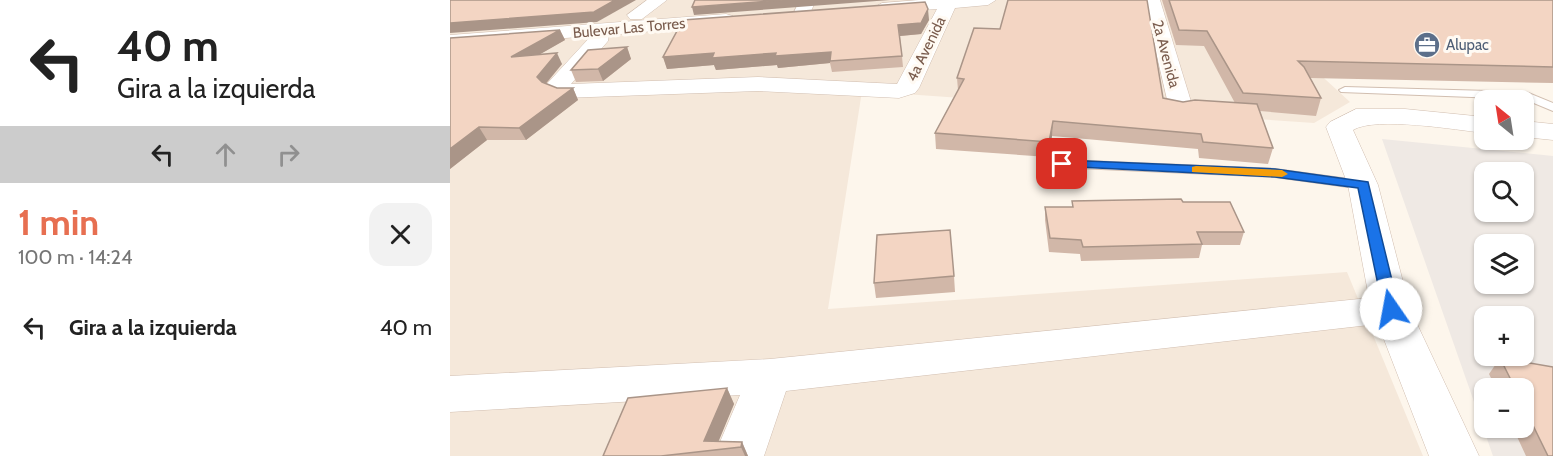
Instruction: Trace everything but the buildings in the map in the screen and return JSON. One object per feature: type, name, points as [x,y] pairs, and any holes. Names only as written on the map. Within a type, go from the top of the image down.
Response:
[{"type":"street","points":[[636,15],[659,0]]},
{"type":"street","points":[[858,10],[988,0]]},
{"type":"street","name":"2a Avenida","points":[[1152,0],[1181,108]]},
{"type":"street","name":"4a Avenida","points":[[608,29],[556,87],[563,91],[578,92],[758,84],[899,91],[907,88],[949,3]]},
{"type":"street","points":[[781,10],[805,6],[827,7]]},
{"type":"street","name":"Bulevar Las Torres","points":[[450,28],[543,28],[608,29],[741,13],[636,15],[543,28],[450,41]]},
{"type":"street","points":[[1454,456],[1391,309],[1364,185],[1339,127],[1356,117],[1405,117],[1474,124]]},
{"type":"street","points":[[1534,130],[1553,132]]},
{"type":"street","points":[[450,394],[770,376],[1391,309]]},
{"type":"street","points":[[739,456],[770,376]]},
{"type":"lane","points":[[1345,90],[1526,96],[1553,107]]},
{"type":"lane","points":[[1062,164],[1275,173],[1364,185]]},
{"type":"shaded area","points":[[450,0],[1239,0],[1350,102],[1314,123],[862,91],[828,309],[1347,272],[1423,456],[450,456]]},
{"type":"shaded area","points":[[1382,139],[1474,148],[1474,150],[1553,156],[1553,456],[1493,456],[1487,438],[1534,438],[1534,378],[1474,378],[1474,402]]},
{"type":"slow traffic","points":[[1196,170],[1282,174]]},
{"type":"place","name":"Alupac","points":[[1427,45]]},
{"type":"route","points":[[1062,164],[1275,173],[1364,185],[1391,309]]}]
